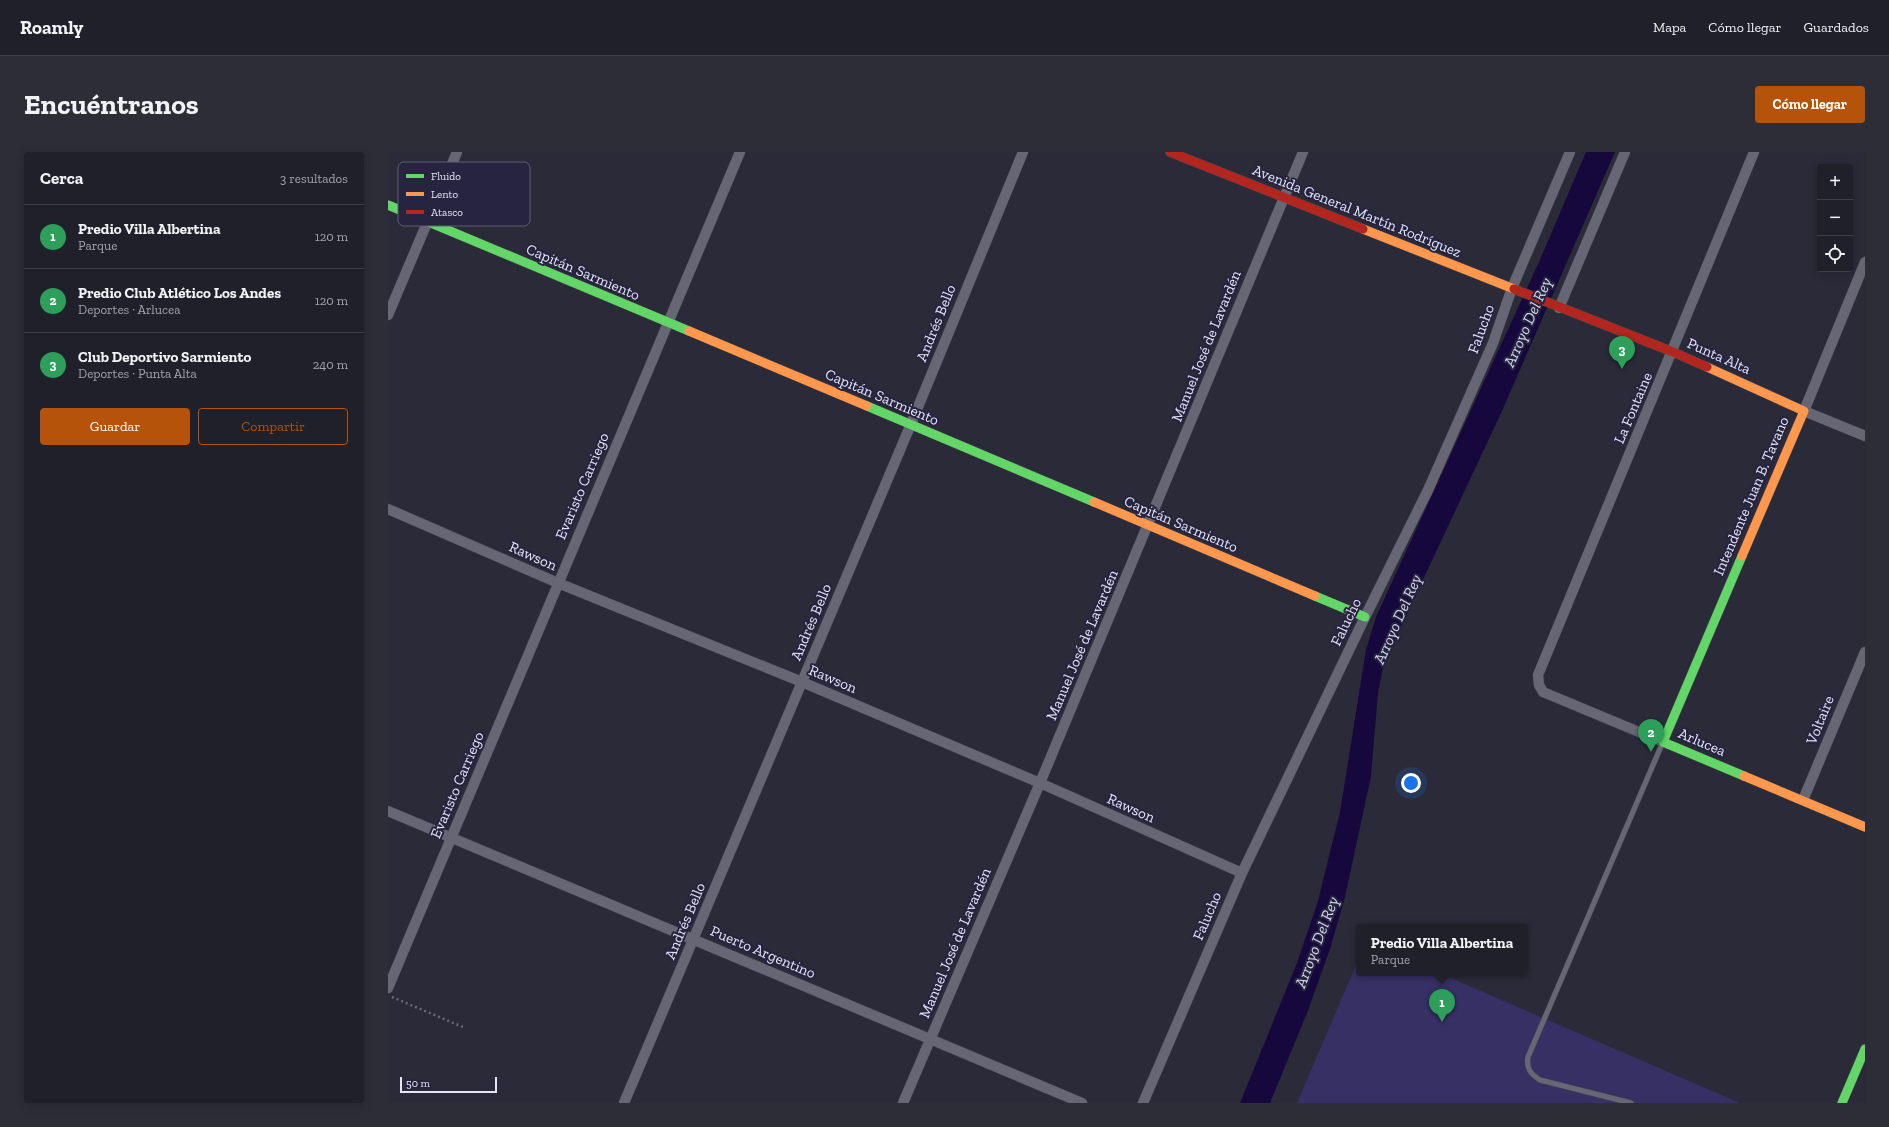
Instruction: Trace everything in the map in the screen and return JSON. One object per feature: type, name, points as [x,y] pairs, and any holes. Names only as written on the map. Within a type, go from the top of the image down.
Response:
[{"type":"main road","name":"Avenida General Martín Rodríguez","points":[[1170,152],[1559,308]]},
{"type":"main road","name":"Capitán Sarmiento","points":[[388,205],[398,209]]},
{"type":"main road","name":"Capitán Sarmiento","points":[[437,226],[911,424],[1365,617]]},
{"type":"main road","name":"Punta Alta","points":[[1559,308],[1673,352],[1804,411]]},
{"type":"main road","name":"Intendente Juan B. Tavano","points":[[1663,742],[1804,411]]},
{"type":"main road","name":"Arlucea","points":[[1663,742],[1804,800],[1865,827]]},
{"type":"main road","points":[[1842,1103],[1865,1050]]},
{"type":"street","points":[[453,162],[457,152]]},
{"type":"street","name":"Evaristo Carriego","points":[[388,988],[740,152]]},
{"type":"street","name":"Andrés Bello","points":[[624,1103],[911,424],[1023,152]]},
{"type":"street","name":"Manuel José de Lavardén","points":[[903,1103],[1040,783],[1303,152]]},
{"type":"street","name":"Falucho","points":[[1143,1103],[1242,873],[1428,490],[1493,343],[1512,288],[1570,152]]},
{"type":"street","points":[[1559,308],[1625,152]]},
{"type":"street","name":"La Fontaine","points":[[1538,675],[1673,352],[1754,152]]},
{"type":"street","points":[[388,315],[425,226]]},
{"type":"street","name":"Intendente Juan B. Tavano","points":[[1804,411],[1865,262]]},
{"type":"street","name":"Punta Alta","points":[[1804,411],[1865,436]]},
{"type":"street","name":"Rawson","points":[[388,509],[558,583],[802,682],[1040,783],[1242,873]]},
{"type":"street","name":"Voltaire","points":[[1804,800],[1865,652]]},
{"type":"street","name":"Arlucea","points":[[1538,675],[1539,685],[1543,692],[1663,742]]},
{"type":"street","name":"Puerto Argentino","points":[[388,811],[1082,1103]]},
{"type":"lane","points":[[1631,1103],[1540,1080],[1531,1073],[1527,1065],[1531,1050],[1663,742]]},
{"type":"path","points":[[388,995],[463,1027]]},
{"type":"shaded area","points":[[1356,965],[1356,976],[1446,976],[1740,1103],[1297,1103]]},
{"type":"water","name":"Arroyo Del Rey","points":[[1586,152],[1615,152],[1502,411],[1384,663],[1378,693],[1371,776],[1345,897],[1330,949],[1307,1013],[1270,1103],[1240,1103],[1297,963],[1318,901],[1340,812],[1366,650],[1376,617],[1539,262]]},
{"type":"traffic: fast","points":[[388,205],[398,209]]},
{"type":"traffic: fast","points":[[438,226],[689,331]]},
{"type":"traffic: fast","points":[[867,406],[1094,502]]},
{"type":"traffic: fast","points":[[1742,556],[1663,742],[1744,776]]},
{"type":"traffic: fast","points":[[1315,596],[1365,617]]},
{"type":"traffic: fast","points":[[1842,1103],[1865,1049]]},
{"type":"traffic: slow","points":[[1363,229],[1514,289]]},
{"type":"traffic: slow","points":[[689,331],[867,406]]},
{"type":"traffic: slow","points":[[1707,367],[1804,411],[1742,556]]},
{"type":"traffic: slow","points":[[1094,502],[1315,596]]},
{"type":"traffic: slow","points":[[1744,776],[1865,827]]},
{"type":"traffic: jam","points":[[1170,152],[1363,229]]},
{"type":"traffic: jam","points":[[1514,289],[1707,367]]},
{"type":"place","name":"Club Deportivo Sarmiento","points":[[1622,369]]},
{"type":"place","name":"Predio Club Atlético Los Andes","points":[[1651,752]]},
{"type":"place","name":"Predio Villa Albertina","points":[[1442,1022]]}]
